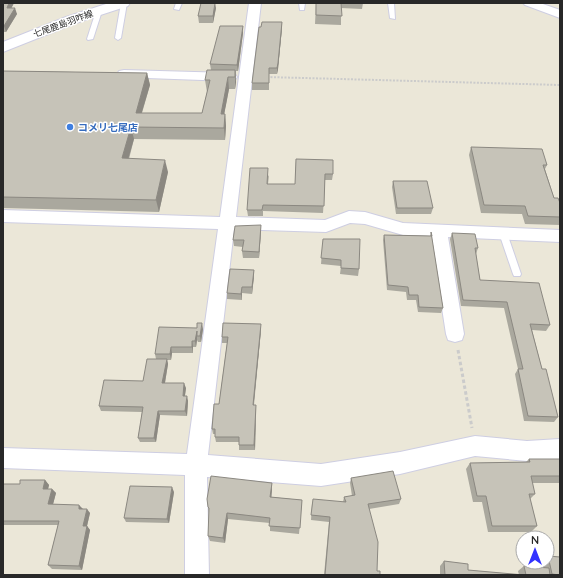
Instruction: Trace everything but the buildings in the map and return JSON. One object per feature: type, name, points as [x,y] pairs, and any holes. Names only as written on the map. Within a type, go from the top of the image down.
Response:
[{"type":"main road","name":"七尾鹿島羽咋線","points":[[3,47],[115,5]]},
{"type":"street","points":[[197,575],[196,465],[255,3]]},
{"type":"street","points":[[529,3],[560,14]]},
{"type":"street","points":[[113,74],[246,77]]},
{"type":"street","points":[[3,216],[326,226],[349,217],[365,218],[403,229],[560,236]]},
{"type":"street","points":[[438,230],[455,334]]},
{"type":"street","points":[[3,458],[196,465],[321,475],[400,463],[475,446],[527,451],[560,449]]},
{"type":"lane","points":[[391,3],[393,18]]},
{"type":"lane","points":[[115,5],[118,38]]},
{"type":"lane","points":[[90,38],[115,5]]},
{"type":"lane","points":[[503,233],[517,274]]},
{"type":"path","points":[[246,77],[560,85]]},
{"type":"path","points":[[455,334],[475,446]]},
{"type":"place","name":"コメリ七尾店","points":[[70,127]]}]
